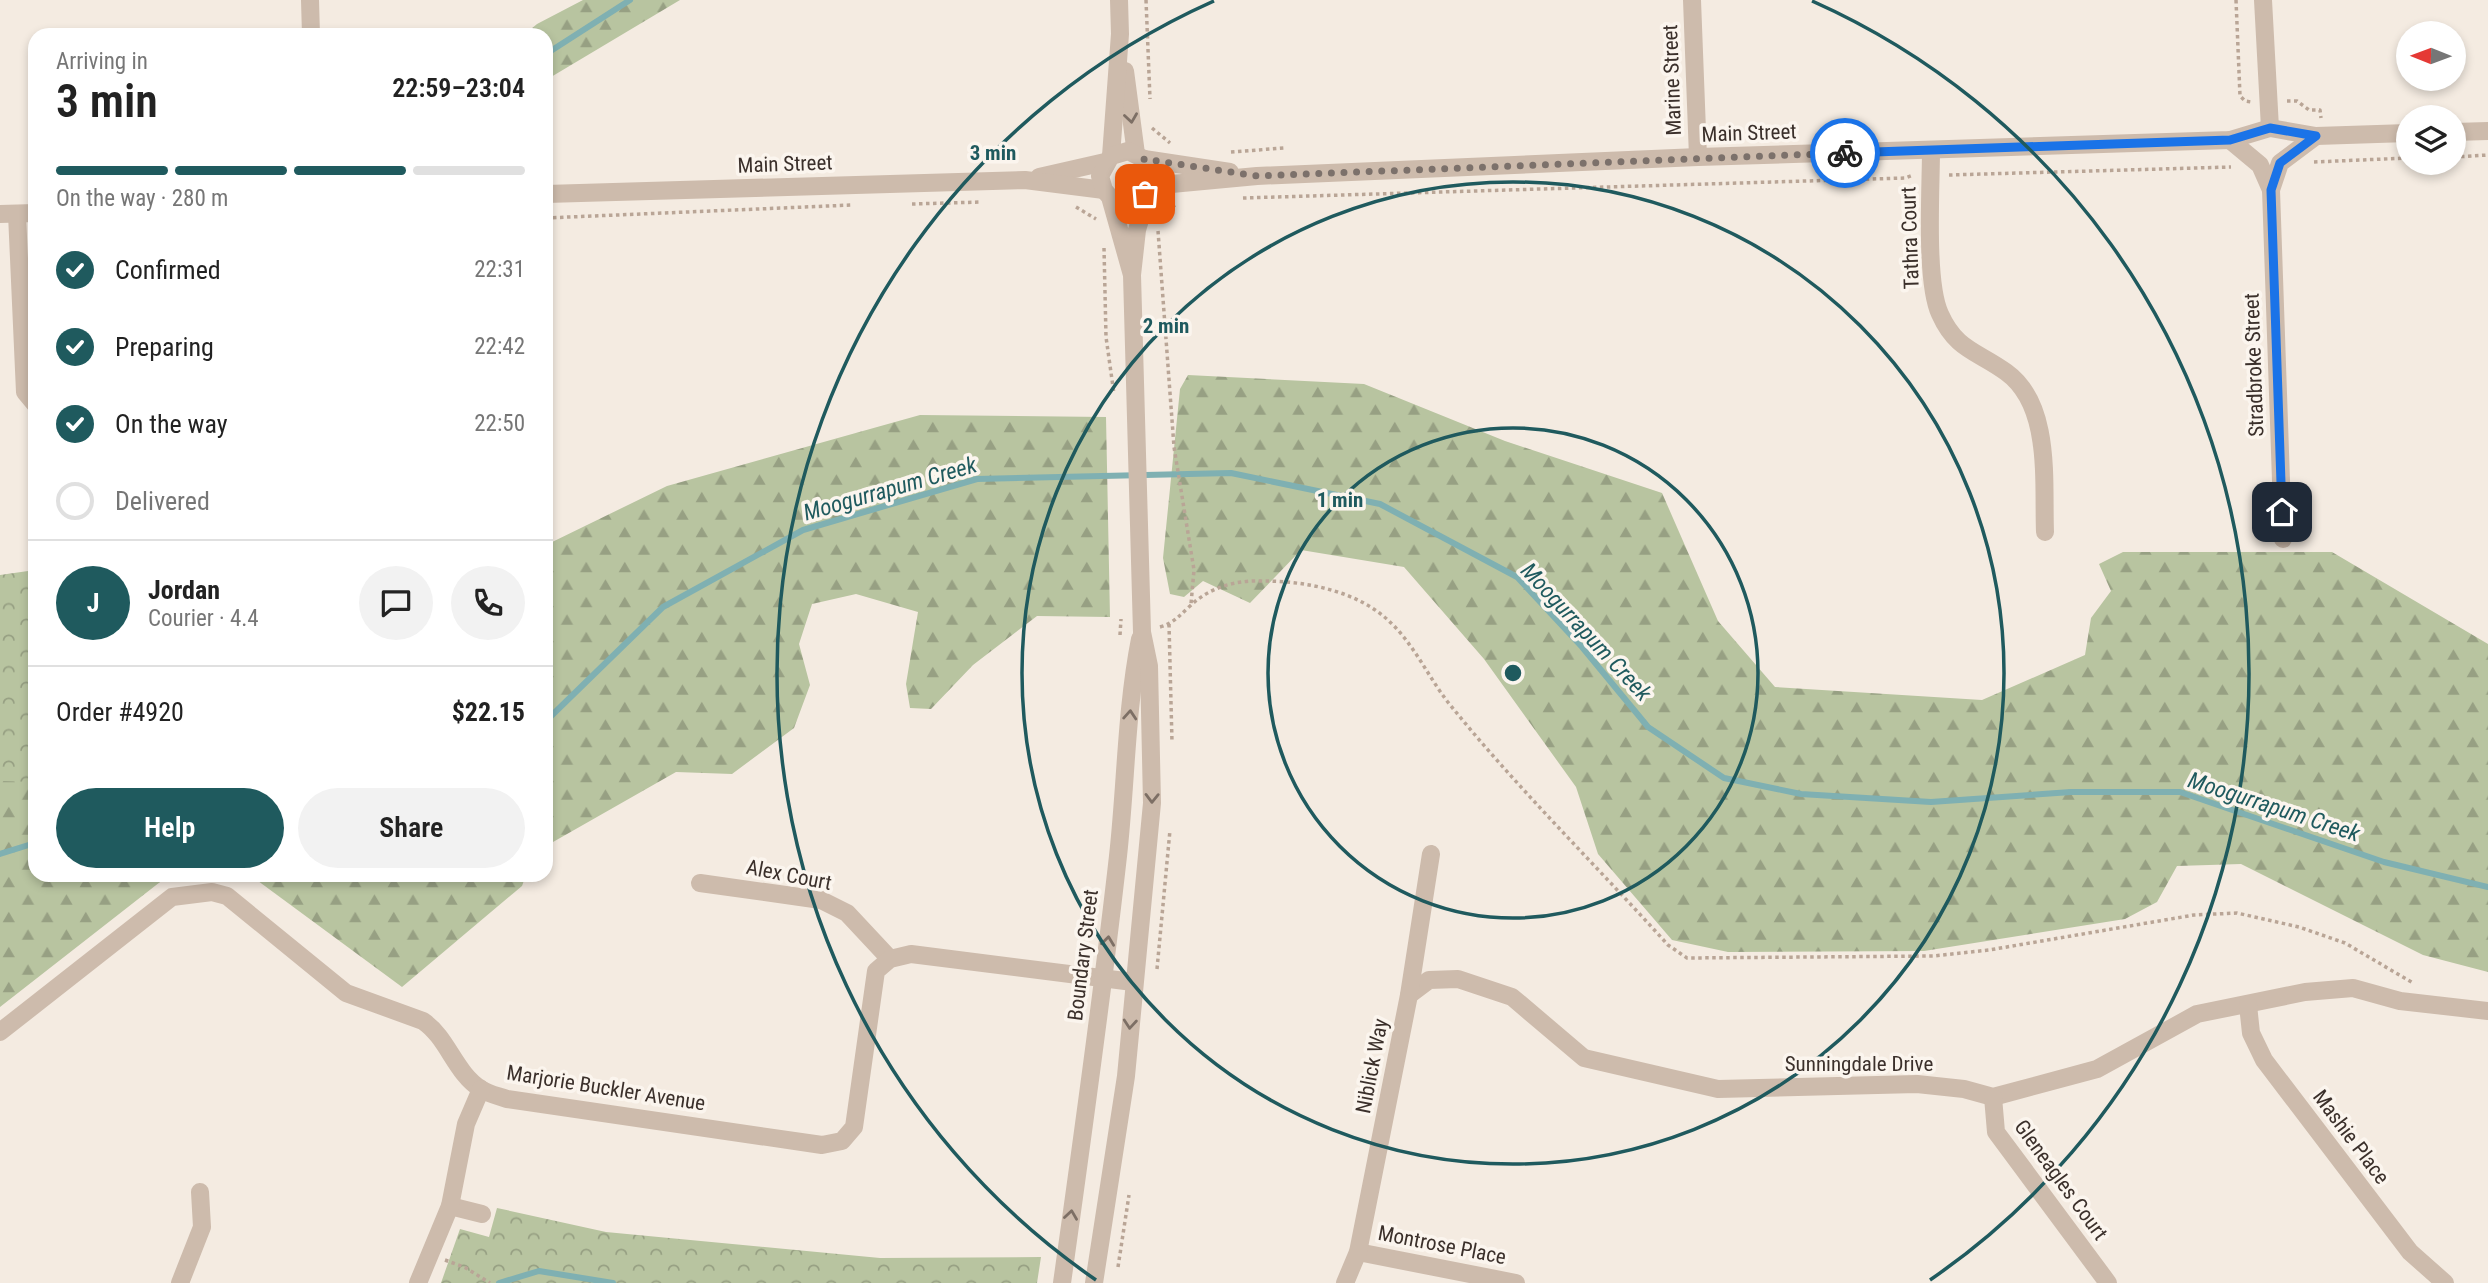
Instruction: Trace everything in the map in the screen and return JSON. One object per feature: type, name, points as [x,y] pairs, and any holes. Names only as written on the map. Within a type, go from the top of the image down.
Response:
[{"type":"street","points":[[310,0],[311,28]]},
{"type":"street","name":"Boundary Street","points":[[1119,0],[1120,34],[1108,159],[1100,176],[1132,275]]},
{"type":"street","name":"Marine Street","points":[[1692,0],[1698,158]]},
{"type":"street","points":[[2263,0],[2270,128]]},
{"type":"street","name":"Boundary Street","points":[[1094,1283],[1121,1113],[1152,803],[1149,666],[1142,632],[1132,275],[1151,172],[1140,156],[1120,34]]},
{"type":"street","name":"Main Street","points":[[1147,190],[1257,176],[2230,140],[2270,128],[2316,136],[2396,133]]},
{"type":"street","points":[[2466,132],[2488,131]]},
{"type":"street","name":"Stradbroke Street","points":[[2283,539],[2271,190],[2280,163],[2316,136]]},
{"type":"street","name":"Stradbroke Street","points":[[2230,140],[2260,166],[2271,190]]},
{"type":"street","name":"Tathra Court","points":[[1931,150],[1933,287],[1938,311],[1949,333],[1966,350],[2006,372],[2020,386],[2032,408],[2041,440],[2045,532]]},
{"type":"street","points":[[1108,159],[1119,152],[1140,156]]},
{"type":"street","name":"Main Street","points":[[1140,156],[1257,176]]},
{"type":"street","name":"Main Street","points":[[1025,180],[1108,159]]},
{"type":"street","name":"Main Street","points":[[553,194],[1025,180],[1107,194]]},
{"type":"street","points":[[1107,194],[1125,203],[1140,199],[1147,190]]},
{"type":"street","points":[[18,214],[24,392],[28,396]]},
{"type":"street","name":"Boundary Street","points":[[1062,1283],[1104,979],[1124,805],[1132,680],[1142,632]]},
{"type":"street","name":"Niblick Way","points":[[1345,1283],[1359,1252],[1409,995],[1431,854]]},
{"type":"street","name":"Alex Court","points":[[700,883],[821,900],[848,913],[890,959]]},
{"type":"street","name":"Marjorie Buckler Avenue","points":[[0,1032],[172,897],[212,892],[228,896],[346,992],[367,1003],[423,1021],[434,1029],[462,1070],[481,1089],[507,1099],[661,1123],[737,1130],[822,1145],[842,1141],[854,1127],[876,971],[890,959]]},
{"type":"street","points":[[890,959],[911,954],[1133,982]]},
{"type":"street","name":"Sunningdale Drive","points":[[1409,995],[1429,980],[1458,979],[1512,997],[1584,1058],[1718,1089],[1917,1084],[1964,1088],[1993,1097]]},
{"type":"street","points":[[1993,1097],[2097,1069],[2197,1014],[2305,992],[2353,988],[2400,1001],[2488,1011]]},
{"type":"street","name":"Mashie Place","points":[[2248,1004],[2251,1033],[2264,1060],[2410,1252],[2445,1283]]},
{"type":"street","points":[[419,1282],[450,1206],[466,1124],[481,1089]]},
{"type":"street","name":"Gleneagles Court","points":[[1993,1097],[1996,1132],[2108,1283]]},
{"type":"street","points":[[180,1283],[202,1227],[200,1192]]},
{"type":"street","points":[[450,1206],[482,1214]]},
{"type":"street","name":"Montrose Place","points":[[1359,1252],[1516,1283]]},
{"type":"path","points":[[1146,0],[1150,107]]},
{"type":"path","points":[[2236,0],[2240,96],[2245,101],[2255,102]]},
{"type":"path","points":[[2283,101],[2297,101],[2309,110],[2320,110],[2321,118]]},
{"type":"path","points":[[1150,120],[1153,131],[1173,146]]},
{"type":"path","points":[[1228,152],[1284,148]]},
{"type":"path","points":[[2466,156],[2488,155]]},
{"type":"path","points":[[2305,165],[2322,161],[2396,158]]},
{"type":"path","points":[[1955,175],[2236,167]]},
{"type":"path","points":[[1239,198],[1905,178],[1909,175]]},
{"type":"path","points":[[904,204],[991,201]]},
{"type":"path","points":[[1186,201],[1177,203],[1166,212],[1160,219],[1157,232],[1174,447],[1194,570],[1191,604]]},
{"type":"path","points":[[553,218],[844,208],[854,205]]},
{"type":"path","points":[[1070,205],[1082,209],[1101,223]]},
{"type":"path","points":[[1104,241],[1106,337],[1115,401]]},
{"type":"path","points":[[1142,632],[1169,625],[1191,604],[1220,587],[1271,581],[1324,588],[1360,601],[1391,623],[1446,700],[1517,781],[1668,945],[1688,958],[1933,956],[1989,950],[2194,915],[2238,913],[2299,927],[2345,943],[2396,975],[2425,986]]},
{"type":"path","points":[[1120,643],[1121,608]]},
{"type":"path","points":[[1079,953],[1093,930]]},
{"type":"path","points":[[466,1268],[490,1283]]},
{"type":"green space","points":[[583,0],[680,0],[553,76],[553,28],[532,28]]},
{"type":"green space","points":[[1188,375],[1364,384],[1505,441],[1662,493],[1718,621],[1775,687],[1982,700],[2085,655],[2091,618],[2111,591],[2099,564],[2123,552],[2332,552],[2488,644],[2488,972],[2423,955],[2241,864],[2177,866],[2157,902],[2125,919],[1924,951],[1728,952],[1672,940],[1598,854],[1576,787],[1484,659],[1404,567],[1301,550],[1250,603],[1203,581],[1184,597],[1170,594],[1163,558],[1180,389]]},
{"type":"green space","points":[[920,415],[1106,417],[1110,617],[1037,616],[973,665],[931,709],[910,708],[906,684],[918,612],[856,594],[812,604],[799,644],[810,685],[794,728],[732,774],[676,772],[553,842],[553,542],[667,486]]},
{"type":"green space","points":[[28,571],[28,782],[0,781],[0,575]]},
{"type":"green space","points":[[28,721],[28,882],[160,882],[0,1007],[0,749]]},
{"type":"green space","points":[[260,882],[523,882],[402,987]]},
{"type":"green space","points":[[497,1208],[606,1232],[880,1258],[1041,1257],[1037,1283],[441,1283],[460,1229],[489,1237]]},
{"type":"waterway","points":[[553,50],[630,0]]},
{"type":"waterway","name":"Moogurrapum Creek","points":[[553,714],[663,607],[803,530],[977,479],[1231,473],[1380,504],[1517,577],[1582,647],[1648,727],[1724,778],[1801,794],[1931,802],[2071,792],[2180,792],[2384,862],[2488,887]]},
{"type":"waterway","name":"Moogurrapum Creek","points":[[0,854],[28,845]]},
{"type":"waterway","points":[[499,1283],[539,1271],[613,1283]]},
{"type":"way so far","points":[[1145,194],[1152,179],[1144,159],[1257,176],[1845,153]]},
{"type":"route","points":[[1845,153],[2230,140],[2270,128],[2316,136],[2291,152],[2280,163],[2271,190],[2282,512]]}]
